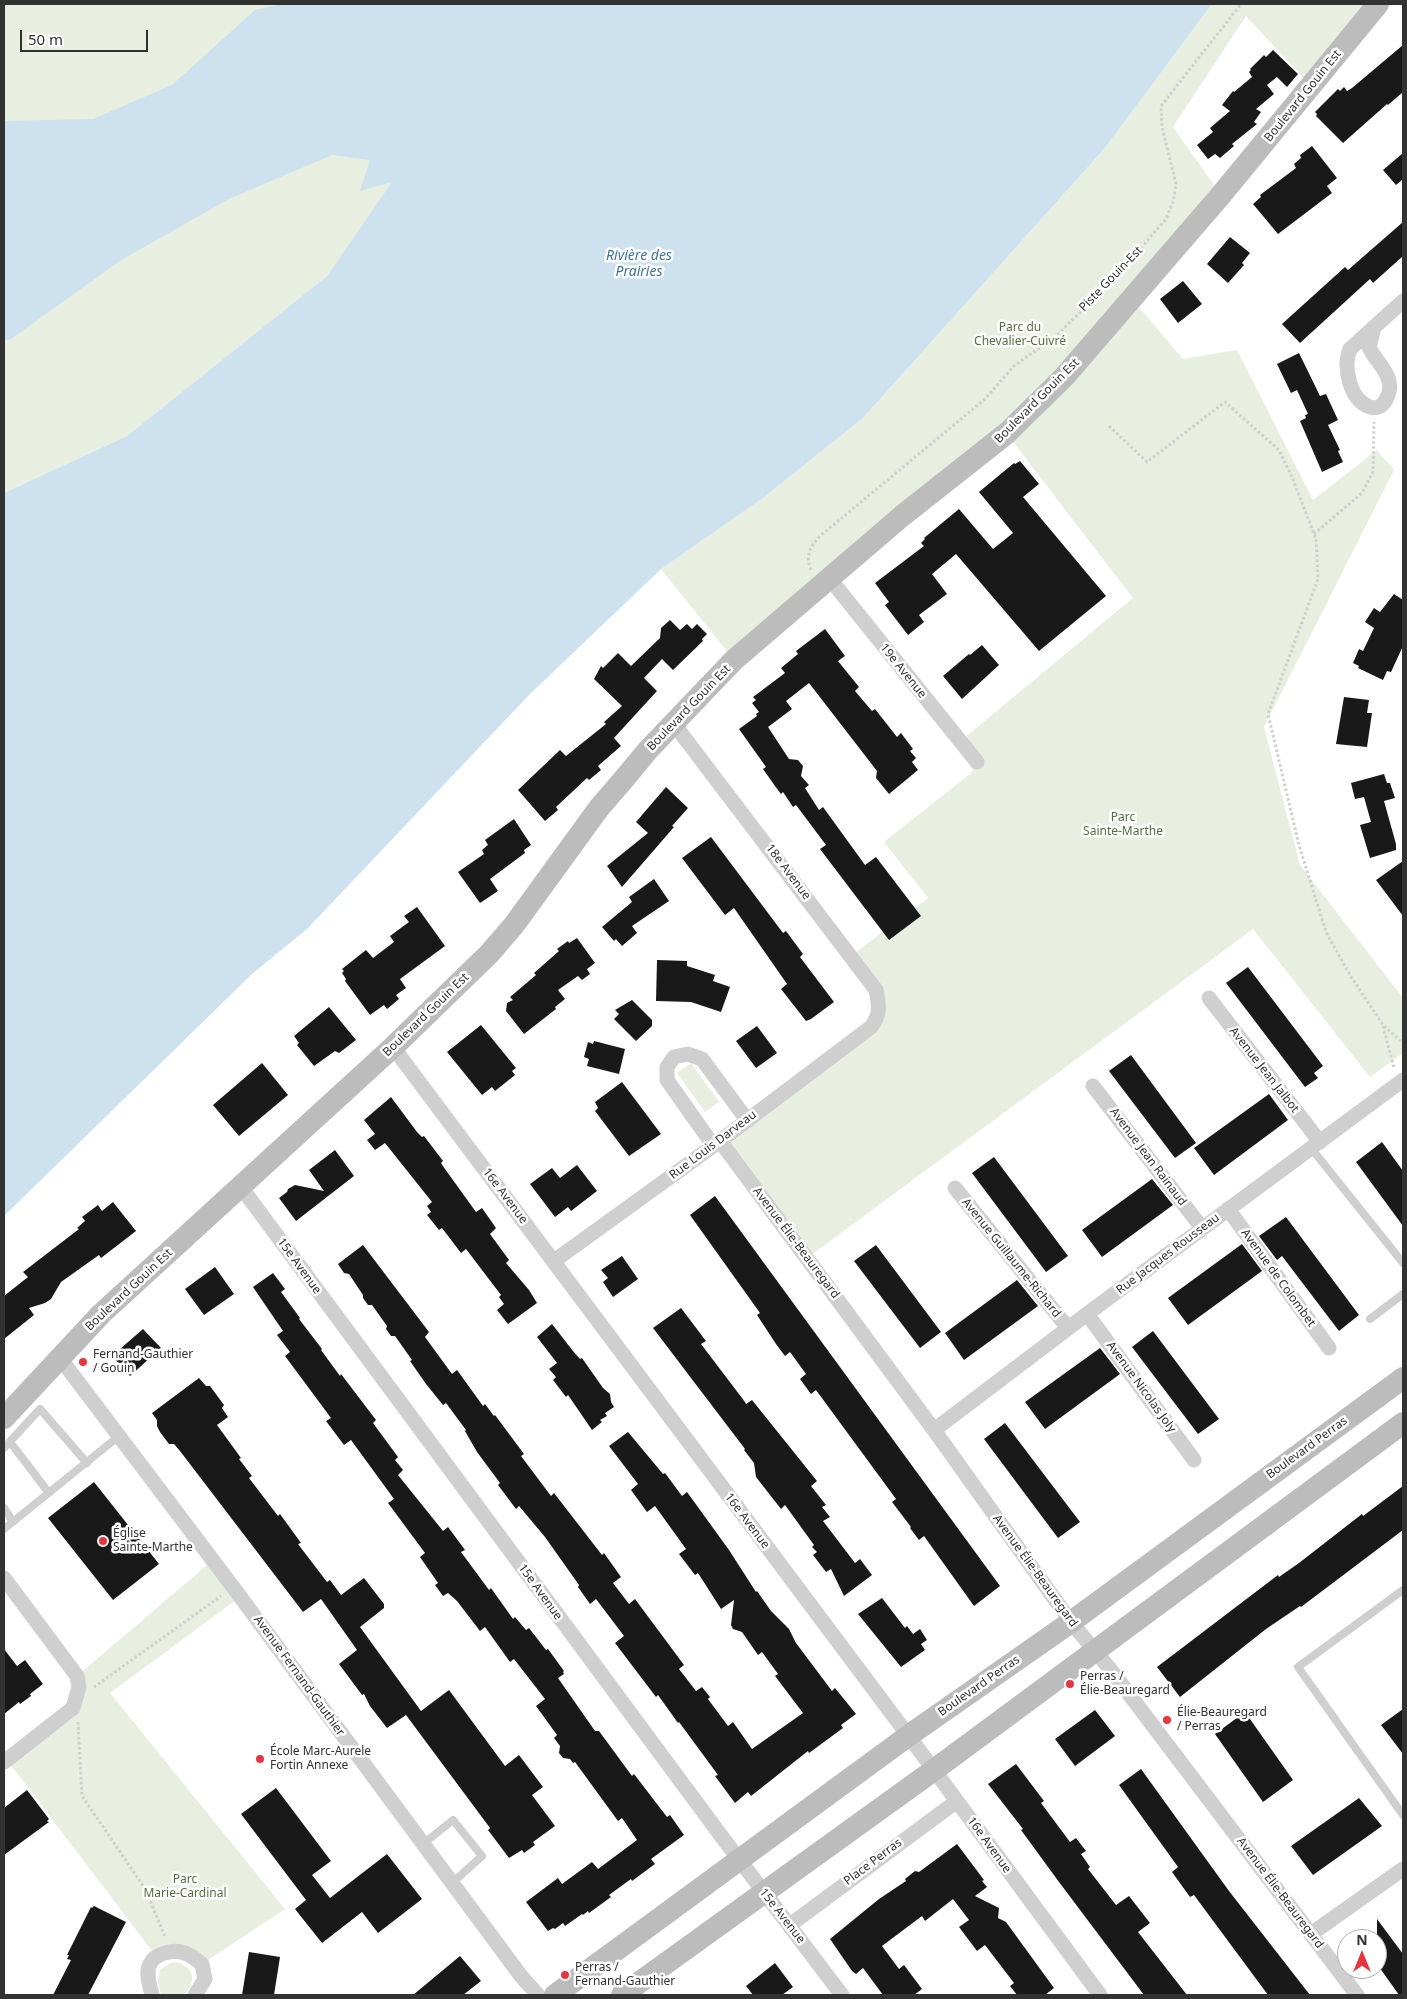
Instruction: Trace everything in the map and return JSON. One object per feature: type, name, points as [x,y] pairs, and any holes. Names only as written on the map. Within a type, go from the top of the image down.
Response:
[{"type":"main road","name":"Boulevard Gouin Est","points":[[4,1418],[101,1314],[393,1047],[489,954],[536,896],[599,808],[648,750],[734,660],[902,516],[1007,433],[1064,377],[1221,195],[1378,4]]},
{"type":"main road","name":"Boulevard Perras","points":[[556,1995],[908,1736],[1071,1622],[1403,1378]]},
{"type":"main road","points":[[622,1995],[934,1770],[1403,1423]]},
{"type":"street","points":[[1374,328],[1369,347],[1389,381],[1390,392],[1384,404],[1370,407],[1358,398],[1347,376],[1346,366],[1350,349],[1403,301]]},
{"type":"street","name":"19e Avenue","points":[[824,584],[977,762]]},
{"type":"street","name":"18e Avenue","points":[[674,724],[876,990],[880,1009],[878,1019],[871,1027]]},
{"type":"street","name":"Avenue Jean Jalbot","points":[[1209,998],[1315,1145]]},
{"type":"street","name":"Rue Louis Darveau","points":[[554,1261],[871,1027]]},
{"type":"street","name":"16e Avenue","points":[[393,1047],[1100,1995]]},
{"type":"street","name":"Avenue Élie-Beauregard","points":[[747,1120],[702,1058],[688,1054],[674,1057],[667,1067],[667,1080],[934,1430],[1071,1622],[1095,1650],[1357,1995]]},
{"type":"street","name":"Rue Jacques Rousseau","points":[[934,1430],[1068,1328],[1400,1082]]},
{"type":"street","name":"Avenue Jean Rainaud","points":[[1093,1086],[1202,1228]]},
{"type":"street","name":"15e Avenue","points":[[241,1187],[763,1892],[842,1995]]},
{"type":"street","name":"Avenue Guillaume-Richard","points":[[955,1188],[1068,1328]]},
{"type":"street","name":"Avenue de Colombet","points":[[1228,1209],[1329,1348]]},
{"type":"street","name":"Avenue Nicolas Joly","points":[[1087,1314],[1194,1460]]},
{"type":"street","name":"Avenue Fernand-Gauthier","points":[[60,1358],[234,1587],[521,1976],[538,1995]]},
{"type":"street","points":[[4,1578],[77,1676],[79,1687],[73,1708],[4,1762]]},
{"type":"street","name":"Place Perras","points":[[790,1925],[957,1801]]},
{"type":"street","points":[[1311,1934],[1403,1869]]},
{"type":"street","points":[[152,1995],[148,1975],[149,1965],[156,1956],[171,1952],[185,1953],[202,1964],[204,1979],[195,1995]]},
{"type":"lane","points":[[1315,1145],[1403,1264]]},
{"type":"lane","points":[[1370,1319],[1403,1294]]},
{"type":"lane","points":[[4,1448],[40,1409],[86,1463]]},
{"type":"lane","points":[[4,1529],[120,1436]]},
{"type":"lane","points":[[10,1442],[49,1493]]},
{"type":"lane","points":[[4,1508],[14,1522]]},
{"type":"lane","points":[[1403,1590],[1298,1667],[1403,1815]]},
{"type":"lane","points":[[423,1844],[453,1820],[482,1856],[452,1883]]},
{"type":"path","name":"Piste Gouin-Est","points":[[824,584],[807,562],[810,547],[820,536],[985,399],[1014,366],[1055,337],[1112,281],[1166,219],[1174,202],[1176,184],[1162,127],[1161,106],[1241,4]]},
{"type":"path","points":[[1109,426],[1147,462],[1225,402],[1279,450],[1292,477],[1316,539],[1318,579],[1268,714],[1299,844],[1326,932],[1350,975],[1383,1025],[1403,1043]]},
{"type":"path","points":[[1314,534],[1362,492],[1373,472],[1375,407]]},
{"type":"path","points":[[1383,1025],[1400,1082]]},
{"type":"path","points":[[171,1952],[146,1890],[82,1796],[77,1699],[234,1587]]},
{"type":"green space","points":[[4,4],[491,4],[393,181],[327,276],[127,436],[4,493]]},
{"type":"green space","name":"Parc Sainte-Marthe","points":[[1212,4],[1378,4],[1311,86],[1246,16],[1173,127],[1221,195],[1131,298],[1183,359],[1237,350],[1313,500],[1377,450],[1394,470],[1264,727],[1300,865],[1403,998],[1403,1053],[1370,1077],[1253,929],[807,1258],[720,1141],[871,1027],[880,1009],[851,956],[928,898],[884,842],[970,774],[977,762],[964,738],[1133,598],[1007,434],[734,660],[661,569],[763,498],[863,418],[1104,149]]},
{"type":"green space","points":[[691,1063],[719,1102],[705,1112],[677,1073]]},
{"type":"green space","name":"Parc Marie-Cardinal","points":[[213,1560],[240,1597],[110,1693],[285,1909],[202,1964],[185,1953],[156,1956],[7,1760],[67,1714],[77,1676]]},
{"type":"green space","points":[[177,1962],[188,1968],[191,1972],[191,1985],[184,1995],[161,1995],[158,1982],[160,1970],[170,1963]]},
{"type":"water","name":"Rivière des Prairies","points":[[282,4],[1212,4],[1104,149],[863,418],[763,498],[661,569],[528,696],[307,929],[252,974],[4,1216],[4,493],[127,436],[327,276],[392,182],[360,191],[370,160],[332,155],[229,199],[121,260],[11,339],[4,341],[4,121],[93,119],[172,85],[255,10]]},
{"type":"building","points":[[1403,45],[1403,92],[1343,143],[1316,116],[1315,112],[1338,89],[1340,91],[1344,87],[1347,91],[1352,88]]},
{"type":"building","points":[[1273,50],[1298,74],[1287,87],[1277,77],[1267,85],[1274,94],[1256,109],[1261,112],[1254,122],[1257,124],[1232,144],[1234,146],[1220,158],[1215,154],[1208,159],[1197,145],[1213,132],[1210,128],[1230,111],[1222,105],[1233,91],[1252,77],[1249,72],[1250,69],[1264,55],[1266,57]]},
{"type":"building","points":[[1312,146],[1337,178],[1327,186],[1332,193],[1278,234],[1253,204],[1261,197],[1260,195],[1296,168],[1294,164],[1301,158],[1300,155]]},
{"type":"building","points":[[1403,153],[1403,179],[1396,185],[1383,170]]},
{"type":"building","points":[[1403,222],[1403,256],[1373,283],[1370,279],[1300,343],[1282,324],[1345,267],[1348,270]]},
{"type":"building","points":[[1230,237],[1250,253],[1242,263],[1244,265],[1228,283],[1207,264]]},
{"type":"building","points":[[1183,281],[1202,304],[1178,323],[1160,299]]},
{"type":"building","points":[[1299,353],[1320,396],[1326,394],[1338,420],[1328,425],[1340,450],[1338,451],[1343,462],[1322,472],[1300,421],[1306,418],[1305,415],[1308,414],[1297,390],[1291,393],[1277,364]]},
{"type":"building","points":[[1020,461],[1039,484],[1023,497],[1106,596],[1039,651],[956,554],[932,574],[947,594],[919,615],[924,622],[908,635],[885,605],[889,602],[875,583],[924,546],[921,543],[924,538],[959,509],[993,549],[1013,533],[979,492],[1014,463]]},
{"type":"building","points":[[1394,594],[1403,600],[1403,646],[1391,672],[1387,671],[1383,680],[1358,668],[1359,666],[1353,663],[1359,649],[1363,651],[1374,628],[1365,622],[1374,608],[1380,612]]},
{"type":"building","points":[[670,620],[680,630],[687,624],[692,629],[697,624],[707,634],[702,639],[703,641],[673,670],[662,659],[644,678],[657,691],[614,738],[621,746],[598,766],[601,770],[589,780],[587,778],[556,807],[558,810],[545,821],[518,790],[560,750],[566,756],[606,724],[604,722],[622,706],[594,679],[601,666],[603,668],[618,653],[631,666],[660,638],[661,628]]},
{"type":"building","points":[[825,629],[845,656],[838,661],[859,687],[855,691],[872,711],[875,709],[897,737],[901,733],[913,749],[910,751],[916,758],[912,762],[918,770],[889,794],[876,778],[877,771],[809,683],[786,701],[792,709],[768,727],[789,759],[798,760],[803,766],[801,776],[809,785],[805,788],[819,810],[823,807],[865,865],[876,857],[921,916],[889,940],[820,849],[826,845],[796,805],[793,807],[783,792],[781,794],[763,769],[766,767],[739,729],[757,716],[756,714],[759,712],[752,703],[756,700],[753,697],[785,673],[781,668],[798,654],[796,651]]},
{"type":"building","points":[[982,645],[999,665],[962,699],[943,676]]},
{"type":"building","points":[[1344,697],[1369,700],[1367,713],[1372,713],[1367,747],[1336,744]]},
{"type":"building","points":[[1384,774],[1387,783],[1390,783],[1395,798],[1384,801],[1396,850],[1370,858],[1360,825],[1371,822],[1364,797],[1355,799],[1351,783]]},
{"type":"building","points":[[666,787],[688,808],[622,887],[607,866],[648,833],[636,822]]},
{"type":"building","points":[[514,819],[531,845],[524,850],[525,853],[490,879],[498,891],[480,903],[458,872],[484,854],[482,850],[488,845],[485,840]]},
{"type":"building","points":[[711,837],[783,933],[786,931],[803,954],[800,957],[834,1002],[811,1019],[806,1021],[781,989],[787,984],[734,908],[725,915],[682,858]]},
{"type":"building","points":[[1403,861],[1403,916],[1376,880]]},
{"type":"building","points":[[654,879],[669,901],[632,926],[637,933],[622,946],[616,939],[614,941],[602,927],[632,902],[629,897]]},
{"type":"building","points":[[417,907],[445,946],[400,979],[406,988],[396,995],[399,999],[387,1009],[384,1005],[370,1015],[345,981],[342,969],[366,950],[373,958],[394,942],[390,936],[409,922],[404,916]]},
{"type":"building","points":[[577,938],[595,963],[587,969],[590,974],[582,980],[578,976],[558,990],[565,999],[555,1007],[556,1009],[524,1034],[506,1011],[507,1003],[513,1000],[510,997],[536,975],[534,973],[559,951],[557,949],[568,941],[569,943]]},
{"type":"building","points":[[657,960],[687,961],[687,966],[715,975],[713,981],[730,987],[721,1012],[691,1002],[656,1001]]},
{"type":"building","points":[[1248,967],[1323,1066],[1314,1073],[1318,1078],[1305,1087],[1226,983]]},
{"type":"building","points":[[632,1000],[652,1020],[652,1026],[636,1041],[614,1019],[619,1014],[615,1010]]},
{"type":"building","points":[[329,1007],[356,1040],[339,1053],[335,1051],[314,1066],[297,1045],[299,1043],[294,1036]]},
{"type":"building","points":[[481,1025],[516,1068],[512,1071],[515,1075],[495,1091],[492,1087],[482,1095],[447,1052]]},
{"type":"building","points":[[757,1026],[777,1053],[756,1068],[736,1041]]},
{"type":"building","points":[[594,1041],[625,1049],[619,1074],[587,1066],[589,1059],[584,1057],[588,1042],[593,1044]]},
{"type":"building","points":[[1131,1055],[1196,1143],[1175,1158],[1109,1071]]},
{"type":"building","points":[[262,1063],[288,1095],[239,1136],[213,1105]]},
{"type":"building","points":[[622,1082],[661,1134],[629,1156],[595,1111],[598,1108],[595,1102]]},
{"type":"building","points":[[1269,1094],[1288,1120],[1214,1175],[1194,1148]]},
{"type":"building","points":[[391,1097],[417,1132],[422,1137],[424,1136],[443,1161],[441,1163],[476,1212],[482,1208],[496,1228],[490,1234],[509,1260],[506,1263],[529,1290],[537,1303],[508,1324],[497,1310],[504,1304],[499,1297],[501,1295],[466,1249],[461,1253],[442,1228],[439,1230],[427,1215],[431,1212],[427,1206],[432,1202],[385,1143],[375,1150],[367,1140],[375,1134],[364,1120]]},
{"type":"building","points":[[1382,1142],[1403,1171],[1403,1226],[1356,1162]]},
{"type":"building","points":[[335,1150],[354,1176],[296,1221],[279,1198],[295,1185],[324,1191],[309,1170]]},
{"type":"building","points":[[994,1157],[1068,1256],[1046,1272],[972,1173]]},
{"type":"building","points":[[577,1165],[597,1191],[571,1211],[568,1207],[555,1217],[530,1184],[552,1168],[560,1178]]},
{"type":"building","points":[[1152,1179],[1173,1205],[1102,1257],[1082,1230]]},
{"type":"building","points":[[715,1196],[1000,1586],[974,1606],[924,1536],[919,1540],[910,1528],[892,1502],[896,1499],[816,1390],[811,1394],[800,1379],[806,1374],[790,1352],[785,1356],[776,1344],[757,1315],[760,1313],[690,1215]]},
{"type":"building","points":[[113,1202],[136,1231],[101,1258],[99,1255],[61,1282],[51,1299],[29,1308],[34,1315],[4,1339],[4,1296],[28,1277],[23,1272],[79,1229],[77,1228],[85,1221],[82,1217],[98,1205],[102,1211]]},
{"type":"building","points":[[1286,1217],[1359,1315],[1339,1331],[1282,1256],[1277,1260],[1259,1236]]},
{"type":"building","points":[[1242,1244],[1262,1271],[1188,1325],[1168,1298]]},
{"type":"building","points":[[363,1245],[429,1332],[425,1337],[452,1374],[457,1370],[483,1406],[485,1404],[495,1415],[524,1454],[521,1456],[551,1496],[554,1493],[602,1555],[604,1553],[621,1577],[613,1583],[629,1604],[635,1599],[684,1665],[679,1669],[696,1691],[702,1687],[710,1697],[708,1699],[728,1726],[733,1722],[752,1749],[803,1713],[775,1676],[778,1674],[762,1652],[758,1655],[742,1632],[733,1629],[731,1625],[734,1600],[721,1609],[698,1573],[695,1575],[679,1554],[686,1549],[655,1506],[647,1512],[631,1490],[638,1484],[609,1446],[628,1432],[663,1474],[665,1473],[682,1496],[687,1492],[729,1550],[756,1592],[789,1629],[796,1643],[832,1691],[835,1688],[856,1714],[841,1725],[843,1728],[809,1753],[808,1751],[751,1796],[748,1792],[735,1803],[715,1776],[718,1775],[679,1722],[658,1695],[656,1697],[615,1643],[624,1636],[596,1599],[590,1604],[545,1537],[519,1506],[516,1509],[477,1452],[466,1430],[446,1403],[443,1405],[426,1384],[395,1336],[391,1336],[386,1329],[387,1326],[372,1305],[368,1305],[349,1274],[344,1273],[338,1264]]},
{"type":"building","points":[[876,1245],[941,1332],[920,1348],[854,1261]]},
{"type":"building","points":[[622,1256],[638,1279],[613,1297],[603,1282],[608,1278],[601,1270]]},
{"type":"building","points":[[215,1267],[234,1294],[204,1315],[185,1289]]},
{"type":"building","points":[[273,1273],[285,1289],[281,1292],[299,1319],[340,1376],[341,1374],[376,1420],[373,1423],[398,1457],[395,1460],[403,1470],[398,1475],[443,1531],[448,1527],[465,1550],[461,1552],[489,1590],[491,1588],[513,1619],[515,1617],[526,1630],[529,1628],[546,1650],[548,1649],[564,1671],[564,1674],[558,1678],[595,1731],[599,1731],[632,1776],[634,1774],[667,1817],[670,1815],[684,1835],[651,1859],[655,1864],[609,1895],[611,1897],[589,1913],[588,1911],[582,1914],[565,1926],[563,1923],[555,1929],[553,1928],[548,1931],[526,1902],[558,1878],[562,1884],[592,1862],[598,1869],[637,1840],[622,1818],[618,1821],[575,1762],[573,1763],[570,1759],[563,1758],[559,1753],[560,1746],[554,1738],[557,1735],[536,1706],[545,1699],[514,1659],[510,1662],[485,1627],[480,1631],[457,1601],[448,1593],[443,1596],[435,1585],[438,1583],[420,1557],[425,1553],[388,1503],[394,1499],[351,1440],[344,1445],[326,1421],[331,1418],[285,1356],[290,1352],[277,1335],[283,1331],[253,1287]]},
{"type":"building","points":[[1017,1280],[1038,1306],[964,1360],[945,1333]]},
{"type":"building","points":[[681,1308],[706,1341],[701,1344],[746,1404],[752,1400],[817,1481],[811,1486],[826,1505],[822,1507],[830,1517],[823,1521],[855,1563],[860,1559],[872,1575],[844,1596],[831,1569],[826,1572],[813,1555],[817,1552],[812,1547],[814,1545],[785,1505],[781,1509],[756,1477],[754,1463],[745,1449],[653,1328]]},
{"type":"building","points":[[552,1324],[580,1359],[582,1358],[603,1388],[610,1394],[614,1407],[605,1413],[607,1416],[600,1420],[602,1422],[592,1430],[568,1395],[566,1397],[553,1380],[556,1377],[549,1369],[557,1363],[537,1337]]},
{"type":"building","points":[[143,1329],[161,1348],[130,1376],[112,1356]]},
{"type":"building","points":[[1153,1331],[1219,1419],[1198,1434],[1132,1347]]},
{"type":"building","points":[[1100,1348],[1120,1374],[1045,1429],[1025,1402]]},
{"type":"building","points":[[199,1378],[206,1386],[210,1386],[224,1405],[222,1408],[228,1417],[217,1425],[252,1476],[249,1478],[278,1516],[280,1514],[301,1543],[298,1544],[327,1582],[330,1580],[341,1595],[364,1578],[384,1604],[384,1608],[360,1627],[421,1711],[449,1690],[505,1766],[519,1755],[543,1787],[532,1795],[555,1826],[533,1842],[535,1845],[524,1853],[522,1850],[509,1858],[488,1830],[490,1828],[406,1715],[387,1728],[370,1706],[364,1694],[362,1695],[339,1664],[357,1650],[321,1599],[303,1612],[180,1451],[174,1444],[169,1444],[160,1432],[157,1420],[152,1413]]},
{"type":"building","points":[[1005,1423],[1080,1522],[1058,1538],[984,1439]]},
{"type":"building","name":"Église Sainte-Marthe","points":[[94,1482],[159,1564],[113,1600],[48,1518]]},
{"type":"building","points":[[1403,1486],[1403,1530],[1301,1607],[1266,1629],[1180,1697],[1157,1667],[1278,1575],[1279,1577],[1299,1563],[1362,1514],[1363,1516]]},
{"type":"building","points":[[882,1598],[905,1628],[907,1626],[913,1634],[920,1629],[927,1640],[921,1644],[925,1650],[901,1667],[858,1614]]},
{"type":"building","points":[[4,1649],[17,1666],[25,1660],[43,1684],[30,1694],[31,1696],[20,1704],[19,1702],[4,1714]]},
{"type":"building","points":[[1403,1709],[1403,1754],[1381,1725]]},
{"type":"building","points":[[1095,1710],[1115,1736],[1075,1766],[1055,1739]]},
{"type":"building","points":[[1245,1712],[1293,1780],[1263,1802],[1215,1734]]},
{"type":"building","points":[[1016,1764],[1044,1801],[1041,1803],[1070,1842],[1076,1838],[1086,1851],[1081,1854],[1090,1867],[1088,1869],[1116,1905],[1129,1896],[1150,1923],[1138,1932],[1187,1995],[1144,1995],[1059,1882],[1021,1830],[1023,1829],[988,1784]]},
{"type":"building","points":[[1141,1769],[1229,1891],[1310,1995],[1268,1995],[1194,1895],[1190,1897],[1172,1872],[1178,1867],[1119,1785]]},
{"type":"building","points":[[276,1788],[331,1861],[312,1875],[330,1898],[387,1854],[422,1899],[378,1933],[362,1912],[322,1943],[295,1909],[306,1900],[241,1814]]},
{"type":"building","points":[[27,1790],[49,1819],[47,1821],[49,1822],[4,1855],[4,1808]]},
{"type":"building","points":[[1359,1798],[1382,1826],[1313,1875],[1291,1846]]},
{"type":"building","points":[[957,1844],[984,1880],[982,1881],[987,1887],[975,1896],[999,1908],[998,1918],[1006,1922],[1054,1988],[1045,1995],[1017,1995],[1010,1986],[1014,1983],[985,1945],[977,1951],[959,1927],[969,1920],[953,1899],[925,1921],[922,1916],[882,1946],[899,1969],[904,1965],[922,1989],[914,1995],[883,1995],[863,1968],[856,1974],[852,1971],[830,1939],[879,1899],[906,1881],[905,1879],[915,1871],[919,1872]]},
{"type":"building","points":[[94,1906],[126,1922],[88,1995],[53,1995],[71,1960],[67,1959],[69,1955],[67,1955],[91,1907]]},
{"type":"building","points":[[1377,1919],[1384,1929],[1377,1929]]},
{"type":"building","points":[[1387,1932],[1403,1954],[1403,1995],[1399,1995],[1387,1978]]},
{"type":"building","points":[[249,1952],[280,1957],[274,1995],[242,1995]]},
{"type":"building","points":[[460,1956],[481,1981],[463,1995],[413,1995]]},
{"type":"building","points":[[775,1963],[793,1987],[782,1995],[753,1995],[746,1986]]},
{"type":"place","name":"Fernand-Gauthier / Gouin","points":[[83,1362]]},
{"type":"place","name":"Église Sainte-Marthe","points":[[103,1541]]},
{"type":"place","name":"Perras / Élie-Beauregard","points":[[1070,1684]]},
{"type":"place","name":"Élie-Beauregard / Perras","points":[[1167,1720]]},
{"type":"place","name":"École Marc-Aurele Fortin Annexe","points":[[260,1759]]},
{"type":"place","name":"Perras / Fernand-Gauthier","points":[[565,1975]]},
{"type":"park label","name":"Parc du Chevalier-Cuivré","points":[[1020,335]]}]
